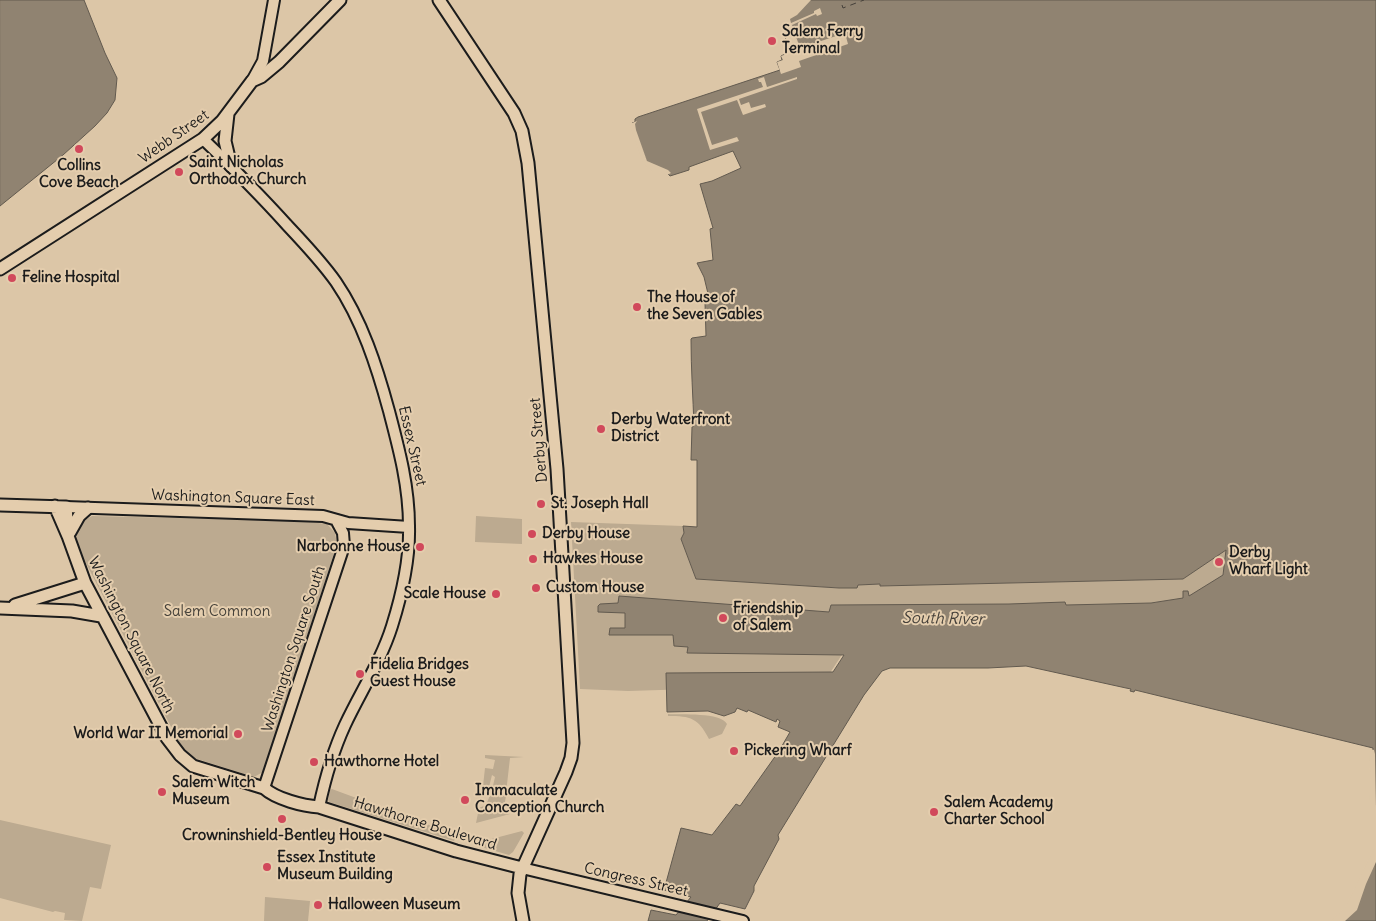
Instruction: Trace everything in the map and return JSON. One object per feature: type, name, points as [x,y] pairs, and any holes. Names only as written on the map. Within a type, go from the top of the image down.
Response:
[{"type":"main road","name":"Webb Street","points":[[0,269],[202,138],[228,114],[252,81],[261,77],[279,62],[340,0]]},
{"type":"main road","name":"Derby Street","points":[[439,0],[519,122],[529,168],[547,359],[557,469],[572,750],[561,785],[522,868],[518,887],[523,921]]},
{"type":"main road","points":[[228,114],[225,141],[231,166]]},
{"type":"main road","points":[[0,505],[60,507]]},
{"type":"main road","name":"Washington Square North","points":[[60,507],[85,584],[172,746],[193,766],[264,788]]},
{"type":"main road","points":[[68,536],[75,521],[88,508]]},
{"type":"main road","points":[[3,608],[85,584]]},
{"type":"main road","points":[[3,608],[66,610],[101,616]]},
{"type":"main road","name":"Hawthorne Boulevard","points":[[264,788],[275,788],[312,800],[319,807],[456,851],[522,868]]},
{"type":"street","points":[[252,81],[263,61],[274,0]]},
{"type":"street","name":"Essex Street","points":[[202,138],[300,239],[328,271],[343,294],[357,319],[377,370],[401,456],[408,497],[409,548],[406,569],[392,625],[375,668],[345,724],[329,765],[319,807]]},
{"type":"street","name":"Washington Square East","points":[[60,507],[313,516],[348,523],[409,527]]},
{"type":"street","name":"Washington Square South","points":[[264,788],[344,546],[343,532],[336,520]]},
{"type":"street","name":"Congress Street","points":[[522,868],[743,921]]},
{"type":"green space","name":"Salem Common","points":[[92,516],[300,521],[327,524],[335,533],[337,544],[263,772],[254,777],[194,758],[181,746],[77,546],[76,536],[81,524]]},
{"type":"green space","points":[[476,516],[522,519],[522,544],[475,542]]},
{"type":"green space","points":[[571,522],[683,526],[684,533],[681,539],[696,579],[857,588],[858,585],[880,584],[881,586],[1183,579],[1227,549],[1223,575],[1228,577],[1206,596],[851,641],[822,685],[628,691],[580,689]]},
{"type":"green space","points":[[668,714],[709,716],[723,720],[727,724],[722,734],[709,739],[697,722],[688,718],[668,716]]},
{"type":"green space","points":[[485,755],[524,757],[510,758],[506,793],[492,790],[495,777],[492,775],[489,787],[483,786],[485,768],[493,769],[495,760],[485,758]]},
{"type":"green space","points":[[332,789],[456,835],[454,841],[329,802],[330,790]]},
{"type":"green space","points":[[491,793],[506,796],[503,813],[510,814],[476,823],[479,808],[486,805]]},
{"type":"green space","points":[[0,820],[111,845],[101,889],[90,887],[82,921],[64,920],[65,913],[53,912],[0,898]]},
{"type":"green space","points":[[522,831],[524,833],[513,852],[509,855],[478,846],[480,842]]},
{"type":"green space","points":[[265,897],[310,901],[308,921],[264,921]]},
{"type":"water","points":[[0,0],[84,0],[117,78],[115,100],[107,113],[63,155],[0,206]]},
{"type":"water","name":"South River","points":[[801,0],[1376,0],[1376,805],[1374,804],[1373,748],[1135,690],[1134,692],[1130,691],[1131,689],[1026,666],[890,668],[882,671],[864,695],[778,835],[779,839],[754,886],[754,891],[745,909],[720,903],[707,921],[648,921],[651,910],[676,915],[691,897],[664,890],[681,828],[712,835],[736,804],[740,806],[779,751],[790,732],[778,727],[780,721],[777,719],[776,722],[748,710],[747,712],[737,708],[735,712],[724,716],[708,711],[667,712],[666,673],[833,672],[844,655],[687,653],[688,647],[674,646],[673,635],[609,635],[610,628],[625,628],[625,613],[598,612],[600,604],[618,603],[619,596],[829,612],[831,605],[1065,602],[1066,605],[1151,603],[1183,598],[1183,591],[1188,591],[1189,596],[1223,575],[1226,550],[1183,579],[880,586],[880,584],[858,585],[857,588],[839,588],[696,579],[681,539],[684,533],[683,526],[697,527],[697,460],[691,460],[692,427],[694,426],[691,339],[706,336],[705,303],[710,302],[704,277],[697,263],[713,260],[710,229],[713,228],[700,184],[712,181],[741,168],[733,151],[670,176],[666,172],[648,166],[632,123],[638,117],[780,70],[777,62],[782,60],[781,56],[787,53],[786,19]]},
{"type":"water","points":[[1376,849],[1376,921],[1333,921],[1347,910]]},
{"type":"pier","points":[[798,0],[811,0],[797,15],[790,19],[791,23],[814,13],[814,11],[820,8],[822,14],[817,16],[816,14],[792,25],[800,48],[845,33],[848,44],[799,61],[801,67],[781,74],[777,62],[783,60],[781,56],[787,54],[786,37],[781,21],[778,21],[777,16],[787,11]]},
{"type":"pier","points":[[764,77],[767,87],[797,77],[797,79],[739,99],[741,105],[749,102],[751,108],[765,104],[766,107],[743,115],[737,100],[701,112],[712,145],[737,137],[739,141],[710,150],[697,109],[763,87],[758,79]]},
{"type":"pier","points":[[630,121],[632,123],[637,121],[635,124],[636,130],[647,161],[671,173],[667,175],[653,172],[643,164],[629,124]]},
{"type":"pier","points":[[1369,749],[1374,750],[1375,754],[1376,808],[1369,799],[1371,781]]},
{"type":"pier","points":[[1376,846],[1376,862],[1357,910],[1345,921],[1330,921],[1345,908]]},
{"type":"ferry route","points":[[842,5],[843,8],[864,0]]},
{"type":"place","name":"Salem Ferry Terminal","points":[[772,41]]},
{"type":"place","name":"Collins Cove Beach","points":[[79,149]]},
{"type":"place","name":"Saint Nicholas Orthodox Church","points":[[179,172]]},
{"type":"place","name":"Feline Hospital","points":[[12,278]]},
{"type":"place","name":"The House of the Seven Gables","points":[[637,307]]},
{"type":"place","name":"Derby Waterfront District","points":[[601,429]]},
{"type":"place","name":"St. Joseph Hall","points":[[541,504]]},
{"type":"place","name":"Derby House","points":[[532,534]]},
{"type":"place","name":"Narbonne House","points":[[420,547]]},
{"type":"place","name":"Hawkes House","points":[[533,559]]},
{"type":"place","name":"Derby Wharf Light","points":[[1219,562]]},
{"type":"place","name":"Custom House","points":[[536,588]]},
{"type":"place","name":"Scale House","points":[[496,594]]},
{"type":"place","name":"Friendship of Salem","points":[[723,618]]},
{"type":"place","name":"Fidelia Bridges Guest House","points":[[360,674]]},
{"type":"place","name":"World War II Memorial","points":[[238,734]]},
{"type":"place","name":"Pickering Wharf","points":[[734,751]]},
{"type":"place","name":"Hawthorne Hotel","points":[[314,762]]},
{"type":"place","name":"Salem Witch Museum","points":[[162,792]]},
{"type":"place","name":"Immaculate Conception Church","points":[[465,800]]},
{"type":"place","name":"Salem Academy Charter School","points":[[934,812]]},
{"type":"place","name":"Crowninshield-Bentley House","points":[[282,819]]},
{"type":"place","name":"Essex Institute Museum Building","points":[[267,867]]},
{"type":"place","name":"Halloween Museum","points":[[318,905]]}]
